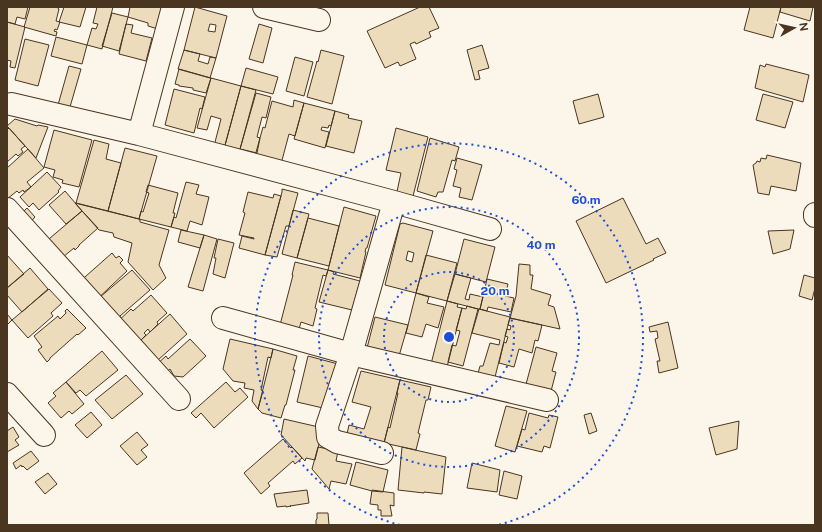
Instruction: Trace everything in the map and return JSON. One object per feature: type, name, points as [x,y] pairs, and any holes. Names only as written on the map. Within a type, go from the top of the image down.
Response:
[{"type":"street","points":[[139,134],[173,7]]},
{"type":"street","points":[[264,7],[318,20]]},
{"type":"street","points":[[11,104],[139,134],[490,229]]},
{"type":"street","points":[[382,453],[337,442],[328,437],[327,426],[351,354],[394,202]]},
{"type":"street","points":[[7,209],[179,399]]},
{"type":"street","points":[[223,318],[351,354],[547,400]]},
{"type":"street","points":[[7,394],[44,435]]},
{"type":"building","points":[[7,7],[28,7],[25,19],[17,17],[15,24],[7,22]]},
{"type":"building","points":[[30,7],[59,7],[56,21],[60,22],[57,30],[55,29],[54,31],[57,32],[56,36],[24,27]]},
{"type":"building","points":[[64,7],[86,7],[80,27],[59,22]]},
{"type":"building","points":[[97,7],[113,7],[102,49],[87,45],[92,28],[96,29],[98,24],[93,23]]},
{"type":"building","points":[[130,7],[164,7],[158,29],[148,26],[148,23],[128,17]]},
{"type":"building","points":[[195,7],[227,16],[216,58],[184,50]],"holes":[[[210,24],[216,25],[215,32],[208,31]]]},
{"type":"building","points":[[420,7],[429,7],[439,28],[429,32],[431,37],[416,44],[415,42],[410,44],[416,59],[400,66],[398,62],[385,68],[367,31]]},
{"type":"building","points":[[750,7],[781,7],[773,38],[744,30]]},
{"type":"building","points":[[781,7],[813,7],[810,21],[780,12]]},
{"type":"building","points":[[112,13],[128,17],[119,51],[102,46]]},
{"type":"building","points":[[7,22],[25,27],[15,68],[10,67],[11,61],[7,60]]},
{"type":"building","points":[[126,24],[133,25],[131,33],[152,38],[146,61],[119,54]]},
{"type":"building","points":[[259,24],[272,28],[263,63],[249,59]]},
{"type":"building","points":[[56,37],[87,45],[82,64],[51,56]]},
{"type":"building","points":[[25,39],[49,45],[38,86],[15,80]]},
{"type":"building","points":[[482,45],[489,68],[478,71],[480,79],[475,80],[467,50]]},
{"type":"building","points":[[184,50],[200,54],[198,61],[208,64],[210,57],[216,58],[210,78],[178,69]]},
{"type":"building","points":[[321,50],[344,56],[332,104],[307,97]]},
{"type":"building","points":[[295,57],[313,62],[304,96],[286,91]]},
{"type":"building","points":[[766,64],[809,75],[803,102],[755,88],[760,65],[765,67]]},
{"type":"building","points":[[69,66],[81,69],[70,107],[58,105]]},
{"type":"building","points":[[246,68],[278,77],[273,94],[241,86]]},
{"type":"building","points":[[179,69],[211,78],[206,93],[175,84]]},
{"type":"building","points":[[211,78],[241,86],[224,149],[214,146],[221,119],[211,116],[207,130],[197,128]]},
{"type":"building","points":[[241,86],[256,90],[239,153],[224,149]]},
{"type":"building","points":[[174,89],[205,97],[202,109],[200,108],[194,133],[165,125]]},
{"type":"building","points":[[256,93],[271,97],[266,118],[262,117],[257,137],[260,138],[257,153],[240,149]]},
{"type":"building","points":[[598,94],[604,117],[579,124],[573,101]]},
{"type":"building","points":[[763,94],[793,102],[785,128],[756,120]]},
{"type":"building","points":[[294,100],[304,103],[295,136],[289,134],[281,164],[255,156],[263,127],[265,128],[272,101],[293,107]]},
{"type":"building","points":[[304,103],[335,111],[331,126],[329,125],[328,128],[322,127],[321,130],[329,132],[325,148],[294,139]]},
{"type":"building","points":[[335,111],[349,115],[348,118],[362,121],[354,153],[326,146]]},
{"type":"building","points":[[15,119],[37,126],[48,127],[36,158],[7,126]]},
{"type":"building","points":[[9,128],[25,146],[21,149],[23,152],[18,156],[16,154],[7,162],[7,130]]},
{"type":"building","points":[[396,128],[428,137],[412,200],[396,196],[401,173],[386,170]]},
{"type":"building","points":[[54,130],[92,140],[79,187],[62,183],[63,180],[53,177],[55,170],[44,167]]},
{"type":"building","points":[[430,138],[459,147],[455,161],[452,160],[443,192],[438,192],[436,197],[417,191]]},
{"type":"building","points":[[94,140],[109,144],[106,159],[121,163],[108,211],[76,203]]},
{"type":"building","points":[[125,148],[157,156],[139,219],[108,211]]},
{"type":"building","points":[[28,149],[44,168],[27,182],[31,187],[24,192],[23,190],[19,193],[17,191],[7,199],[7,168]]},
{"type":"building","points":[[767,155],[801,163],[796,191],[771,186],[769,195],[758,193],[753,165],[757,161],[760,162],[761,158],[766,159]]},
{"type":"building","points":[[457,158],[482,165],[472,200],[459,197],[461,188],[453,186],[457,170],[454,169]]},
{"type":"building","points":[[47,172],[61,187],[58,191],[59,192],[39,210],[33,203],[29,207],[20,197]]},
{"type":"building","points":[[186,182],[199,185],[196,194],[209,197],[202,225],[190,221],[187,231],[171,227],[174,217],[176,218]]},
{"type":"building","points":[[148,185],[178,193],[171,227],[139,219],[141,211],[143,212],[149,193],[146,192]]},
{"type":"building","points":[[282,189],[298,193],[289,226],[286,226],[277,257],[265,255]]},
{"type":"building","points":[[65,191],[82,211],[66,224],[49,205]]},
{"type":"building","points":[[248,192],[273,198],[274,194],[281,196],[265,255],[239,248],[242,236],[254,239],[239,235],[245,213],[243,212]]},
{"type":"building","points":[[623,198],[646,244],[658,238],[666,253],[606,283],[576,221]]},
{"type":"building","points":[[75,203],[139,219],[140,222],[169,230],[159,265],[166,278],[153,290],[128,262],[132,243],[114,237],[113,233],[99,230]]},
{"type":"building","points":[[344,207],[376,216],[366,248],[360,278],[328,270]]},
{"type":"building","points":[[27,208],[35,217],[27,226],[18,217]]},
{"type":"building","points":[[293,210],[309,214],[297,258],[282,254]]},
{"type":"building","points":[[82,211],[98,228],[75,250],[74,248],[58,261],[43,244]]},
{"type":"building","points":[[308,218],[339,226],[329,266],[297,258]]},
{"type":"building","points":[[403,223],[433,231],[416,293],[385,285],[400,224]],"holes":[[[408,251],[414,253],[412,262],[406,260]]]},
{"type":"building","points":[[181,230],[204,235],[200,248],[178,242]]},
{"type":"building","points":[[794,230],[790,249],[773,254],[768,231]]},
{"type":"building","points":[[204,235],[217,239],[203,291],[188,287]]},
{"type":"building","points":[[218,239],[234,243],[225,278],[213,274],[216,258],[214,258]]},
{"type":"building","points":[[464,239],[495,247],[486,282],[455,274]]},
{"type":"building","points":[[112,253],[116,258],[119,256],[123,260],[120,263],[127,271],[93,303],[77,284]]},
{"type":"building","points":[[7,255],[24,274],[7,288]]},
{"type":"building","points":[[426,255],[457,263],[447,301],[416,293]]},
{"type":"building","points":[[295,262],[328,270],[326,276],[323,275],[315,308],[317,309],[313,326],[301,322],[299,329],[280,325]]},
{"type":"building","points":[[519,264],[530,265],[530,275],[533,275],[531,289],[551,295],[548,305],[554,307],[560,329],[510,318],[516,296]]},
{"type":"building","points":[[30,268],[48,289],[22,312],[7,295],[7,288]]},
{"type":"building","points":[[132,270],[150,290],[120,316],[121,319],[114,325],[93,303]]},
{"type":"building","points":[[328,270],[334,272],[333,274],[360,281],[352,310],[319,302]]},
{"type":"building","points":[[455,274],[471,278],[465,299],[469,300],[470,294],[483,297],[480,309],[447,301]]},
{"type":"building","points":[[804,275],[815,278],[815,288],[812,300],[799,296]]},
{"type":"building","points":[[487,279],[508,284],[505,296],[514,298],[511,312],[488,307],[487,311],[480,309]]},
{"type":"building","points":[[49,289],[62,303],[51,313],[53,316],[28,338],[12,320]]},
{"type":"building","points":[[416,293],[429,297],[427,303],[444,307],[438,328],[426,324],[422,337],[406,333]]},
{"type":"building","points":[[151,295],[167,313],[157,322],[158,324],[150,332],[148,329],[144,333],[146,335],[133,348],[114,325],[131,309],[133,311]]},
{"type":"building","points":[[447,301],[458,304],[457,307],[462,308],[447,367],[431,364]]},
{"type":"building","points":[[467,306],[478,309],[463,366],[448,362],[452,345],[456,346],[460,331],[456,330],[462,308],[466,309]]},
{"type":"building","points":[[67,309],[86,328],[78,335],[77,334],[47,362],[38,350],[42,347],[34,336],[58,316],[60,319],[66,313],[65,311]]},
{"type":"building","points":[[479,309],[510,317],[494,381],[477,377],[480,366],[483,366],[490,343],[499,345],[500,340],[472,333]]},
{"type":"building","points":[[7,314],[12,320],[7,325]]},
{"type":"building","points":[[170,314],[187,334],[158,360],[141,340]]},
{"type":"building","points":[[375,317],[408,325],[399,356],[367,348]]},
{"type":"building","points":[[510,318],[542,325],[538,341],[535,340],[532,353],[519,349],[514,367],[499,363],[504,342],[506,343],[508,337],[505,336],[507,329],[510,330],[511,326],[508,325]]},
{"type":"building","points":[[668,322],[678,368],[659,373],[657,361],[660,361],[655,339],[658,338],[657,331],[650,332],[649,327]]},
{"type":"building","points":[[190,339],[206,356],[183,377],[174,376],[170,369],[163,375],[155,366],[166,356],[168,359]]},
{"type":"building","points":[[230,339],[273,349],[271,358],[268,357],[261,390],[263,391],[258,409],[252,401],[254,390],[244,388],[245,383],[233,381],[223,369]]},
{"type":"building","points":[[536,347],[557,353],[552,371],[556,372],[550,395],[525,388]]},
{"type":"building","points":[[273,349],[297,356],[286,405],[281,418],[262,413],[258,409]]},
{"type":"building","points":[[102,351],[118,370],[86,396],[80,390],[76,393],[66,382]]},
{"type":"building","points":[[308,356],[338,364],[323,408],[297,402]]},
{"type":"building","points":[[361,371],[400,380],[384,443],[347,434],[349,425],[364,429],[371,407],[352,402]]},
{"type":"building","points":[[126,375],[143,394],[112,419],[95,400]]},
{"type":"building","points":[[400,380],[431,387],[428,400],[426,400],[418,433],[420,434],[416,450],[384,443],[388,427],[390,428]]},
{"type":"building","points":[[66,382],[84,404],[72,414],[69,411],[61,418],[48,403],[56,396],[53,393]]},
{"type":"building","points":[[226,382],[235,392],[240,388],[248,397],[214,428],[201,413],[196,418],[191,413]]},
{"type":"building","points":[[506,406],[527,411],[515,452],[495,446]]},
{"type":"building","points":[[91,412],[102,425],[87,438],[75,425]]},
{"type":"building","points":[[529,413],[548,418],[549,415],[558,417],[550,448],[544,446],[542,452],[517,446],[522,429],[525,430]]},
{"type":"building","points":[[591,413],[597,431],[589,434],[584,415]]},
{"type":"building","points":[[284,419],[323,428],[315,460],[306,458],[305,461],[281,435]]},
{"type":"building","points":[[739,421],[737,449],[716,455],[709,428]]},
{"type":"building","points":[[13,427],[19,437],[15,440],[19,445],[7,452],[7,431]]},
{"type":"building","points":[[137,432],[148,445],[141,450],[147,457],[137,465],[120,446]]},
{"type":"building","points":[[283,439],[302,458],[295,464],[293,461],[268,483],[270,486],[261,494],[244,473]]},
{"type":"building","points":[[318,447],[338,451],[336,461],[352,464],[346,484],[331,481],[329,489],[312,469]]},
{"type":"building","points":[[402,447],[446,457],[442,494],[398,490]]},
{"type":"building","points":[[31,451],[39,461],[27,470],[21,465],[16,469],[13,463]]},
{"type":"building","points":[[356,462],[388,470],[383,492],[372,491],[350,485]]},
{"type":"building","points":[[472,463],[500,470],[497,492],[467,488]]},
{"type":"building","points":[[504,471],[522,476],[517,499],[499,495]]},
{"type":"building","points":[[48,473],[57,484],[45,494],[35,482]]},
{"type":"building","points":[[307,490],[309,503],[277,507],[274,494]]},
{"type":"building","points":[[372,490],[394,493],[394,506],[390,505],[392,516],[381,516],[381,510],[378,510],[378,505],[370,504]]},
{"type":"building","points":[[317,513],[328,513],[329,525],[316,525]]}]
